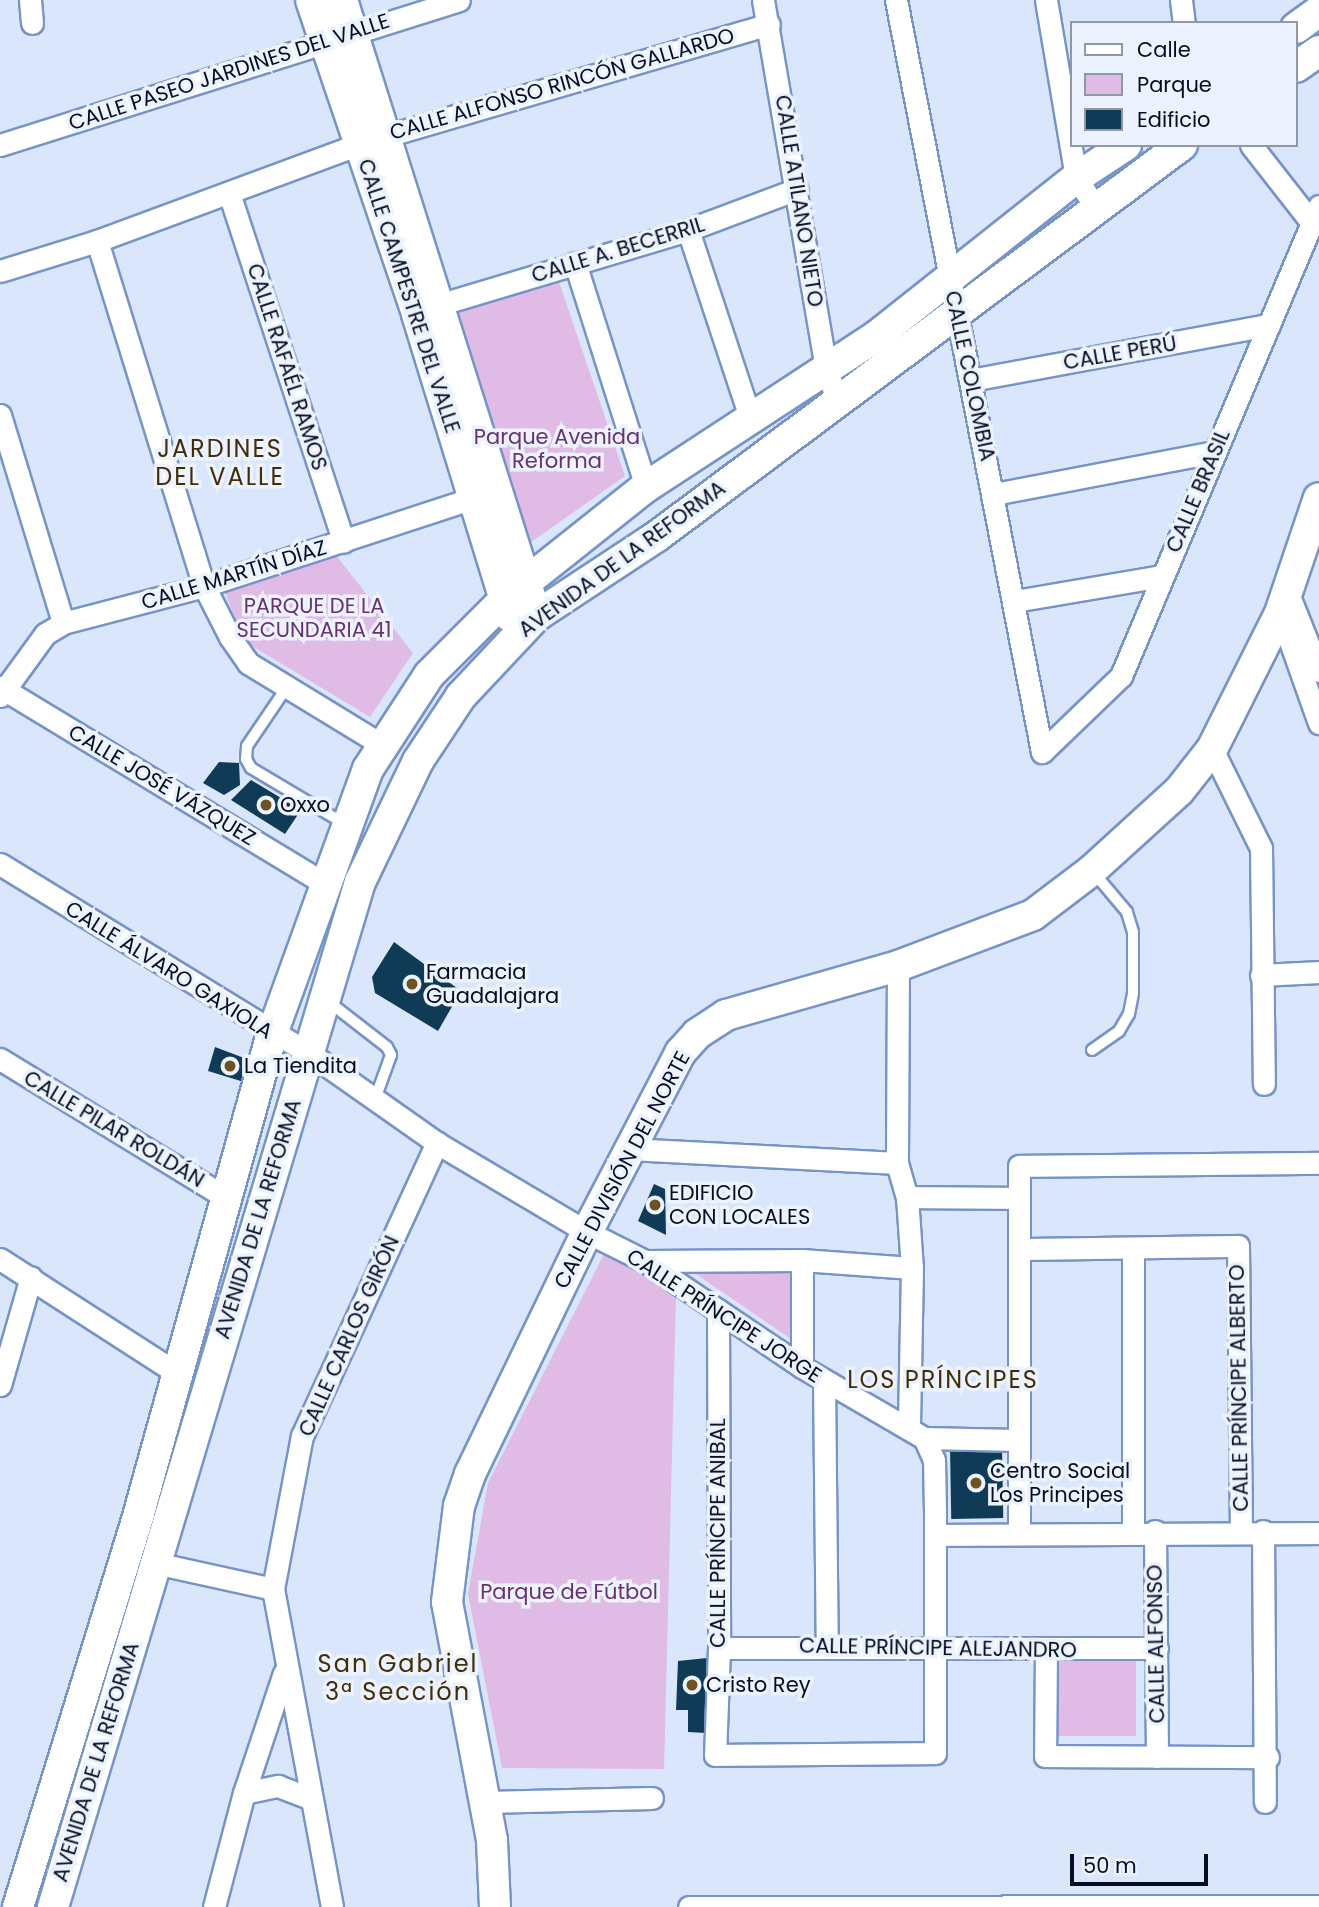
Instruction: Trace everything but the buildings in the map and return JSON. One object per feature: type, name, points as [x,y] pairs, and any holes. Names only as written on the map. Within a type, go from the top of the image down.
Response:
[{"type":"main road","name":"CALLE CAMPESTRE DEL VALLE","points":[[311,0],[340,37],[526,625]]},
{"type":"main road","name":"CALLE CAMPESTRE DEL VALLE","points":[[340,37],[342,0]]},
{"type":"main road","points":[[1298,26],[1319,11]]},
{"type":"main road","points":[[1298,66],[1319,51]]},
{"type":"main road","name":"CALLE CAMPESTRE DEL VALLE","points":[[373,139],[438,305],[485,494]]},
{"type":"main road","name":"AVENIDA DE LA REFORMA","points":[[19,1907],[139,1513],[272,1034],[324,883],[368,769],[429,675],[515,591],[646,487],[826,368],[950,280],[1076,178],[1123,147]]},
{"type":"main road","name":"AVENIDA DE LA REFORMA","points":[[53,1907],[360,882],[418,761],[461,696],[526,625],[656,537],[1095,206],[1179,147]]},
{"type":"main road","name":"CALLE DIVISIÓN DEL NORTE","points":[[495,1907],[485,1802],[447,1602],[453,1539],[470,1474],[587,1232],[680,1053],[697,1034],[726,1015],[898,966],[1033,915],[1091,871],[1179,791],[1212,749],[1297,614],[1317,507]]},
{"type":"street","points":[[30,0],[32,23]]},
{"type":"street","name":"CALLE PASEO JARDINES DEL VALLE","points":[[0,145],[459,0]]},
{"type":"street","name":"CALLE ATILANO NIETO","points":[[763,0],[826,368],[837,400]]},
{"type":"street","name":"CALLE COLOMBIA","points":[[896,0],[955,314],[971,380],[1015,601],[1042,752]]},
{"type":"street","points":[[1046,0],[1070,142]]},
{"type":"street","points":[[1181,0],[1184,21]]},
{"type":"street","name":"CALLE ALFONSO RINCÓN GALLARDO","points":[[0,271],[97,241],[373,139],[769,23]]},
{"type":"street","points":[[1071,147],[1076,178],[1095,206]]},
{"type":"street","points":[[1253,147],[1315,215]]},
{"type":"street","name":"CALLE A. BECERRIL","points":[[438,305],[688,230],[797,189]]},
{"type":"street","name":"CALLE RAFAÉL RAMOS","points":[[229,193],[344,542]]},
{"type":"street","name":"CALLE BRASIL","points":[[1042,752],[1121,676],[1315,215]]},
{"type":"street","points":[[688,230],[750,417]]},
{"type":"street","points":[[97,241],[204,586],[248,663],[384,746]]},
{"type":"street","points":[[575,263],[646,487]]},
{"type":"street","name":"CALLE PERÚ","points":[[971,380],[1269,325]]},
{"type":"street","points":[[0,415],[63,623]]},
{"type":"street","points":[[994,494],[1214,452]]},
{"type":"street","name":"CALLE MARTÍN DÍAZ","points":[[1,691],[45,634],[63,623],[204,586],[485,494]]},
{"type":"street","points":[[1015,601],[1161,576]]},
{"type":"street","points":[[1297,614],[1319,671]]},
{"type":"street","points":[[1297,614],[1319,723]]},
{"type":"street","name":"CALLE JOSÉ VÁZQUEZ","points":[[1,691],[324,883]]},
{"type":"street","points":[[1212,749],[1261,848],[1264,1084]]},
{"type":"street","name":"CALLE ÁLVARO GAXIOLA","points":[[0,864],[272,1034],[309,1053],[437,1143],[587,1232]]},
{"type":"street","points":[[898,966],[897,1163],[907,1197],[912,1268],[916,1432],[933,1460],[937,1648]]},
{"type":"street","points":[[1261,975],[1319,972]]},
{"type":"street","name":"CALLE PILAR ROLDÁN","points":[[0,1059],[228,1198]]},
{"type":"street","name":"CALLE CARLOS GIRÓN","points":[[332,1907],[285,1671],[273,1589],[302,1436],[437,1143]]},
{"type":"street","points":[[630,1149],[897,1163]]},
{"type":"street","points":[[1019,1533],[1019,1166],[1319,1163]]},
{"type":"street","points":[[907,1197],[1018,1198]]},
{"type":"street","name":"CALLE PRÍNCIPE JORGE","points":[[587,1232],[645,1261],[802,1367],[916,1432],[1018,1440]]},
{"type":"street","name":"CALLE PRÍNCIPE ALBERTO","points":[[1133,1248],[1238,1246],[1241,1530]]},
{"type":"street","points":[[1019,1249],[1133,1248],[1132,1531]]},
{"type":"street","points":[[0,1259],[177,1373]]},
{"type":"street","points":[[645,1261],[802,1260],[912,1268]]},
{"type":"street","points":[[802,1260],[802,1367]]},
{"type":"street","points":[[0,1385],[31,1277]]},
{"type":"street","name":"CALLE PRÍNCIPE ANIBAL","points":[[718,1310],[719,1648],[715,1755],[935,1753],[937,1648]]},
{"type":"street","points":[[824,1380],[827,1646]]},
{"type":"street","points":[[936,1535],[1241,1530],[1319,1532]]},
{"type":"street","name":"CALLE ALFONSO","points":[[1155,1531],[1157,1757]]},
{"type":"street","name":"CALLE PRÍNCIPE ALBERTO","points":[[1263,1531],[1268,1757],[1265,1802]]},
{"type":"street","points":[[155,1563],[273,1589]]},
{"type":"street","name":"CALLE PRÍNCIPE ALEJANDRO","points":[[719,1648],[1157,1648]]},
{"type":"street","points":[[1046,1650],[1045,1756],[1268,1757]]},
{"type":"street","points":[[214,1907],[244,1793],[285,1671]]},
{"type":"street","points":[[244,1793],[278,1786],[312,1799]]},
{"type":"street","points":[[485,1802],[652,1798]]},
{"type":"street","points":[[689,1907],[1319,1906]]},
{"type":"lane","points":[[287,687],[247,746],[246,759],[251,768],[346,825]]},
{"type":"lane","points":[[1091,871],[1127,912],[1133,968],[1129,1014],[1119,1031],[1092,1050]]},
{"type":"lane","points":[[326,1000],[387,1047],[390,1066],[375,1100]]},
{"type":"green space","name":"Parque Avenida Reforma","points":[[558,279],[625,476],[527,545],[457,311]]},
{"type":"green space","name":"PARQUE DE LA SECUNDARIA 41","points":[[335,554],[413,653],[370,717],[244,641],[223,587]]},
{"type":"green space","name":"Parque de Fútbol","points":[[606,1250],[676,1296],[664,1769],[502,1768],[468,1594],[488,1483]]},
{"type":"green space","points":[[793,1266],[791,1339],[693,1272]]},
{"type":"green space","points":[[1049,1653],[1136,1653],[1136,1736],[1049,1736]]},
{"type":"place","name":"Oxxo","points":[[266,805]]},
{"type":"place","name":"Farmacia Guadalajara","points":[[412,984]]},
{"type":"place","name":"La Tiendita","points":[[230,1066]]},
{"type":"place","name":"EDIFICIO CON LOCALES","points":[[655,1205]]},
{"type":"place","name":"Centro Social Los Principes","points":[[976,1483]]},
{"type":"place","name":"Cristo Rey","points":[[692,1685]]},
{"type":"district","name":"JARDINES DEL VALLE","points":[[220,463]]},
{"type":"district","name":"LOS PRÍNCIPES","points":[[943,1380]]},
{"type":"district","name":"San Gabriel 3ª Sección","points":[[398,1678]]}]
